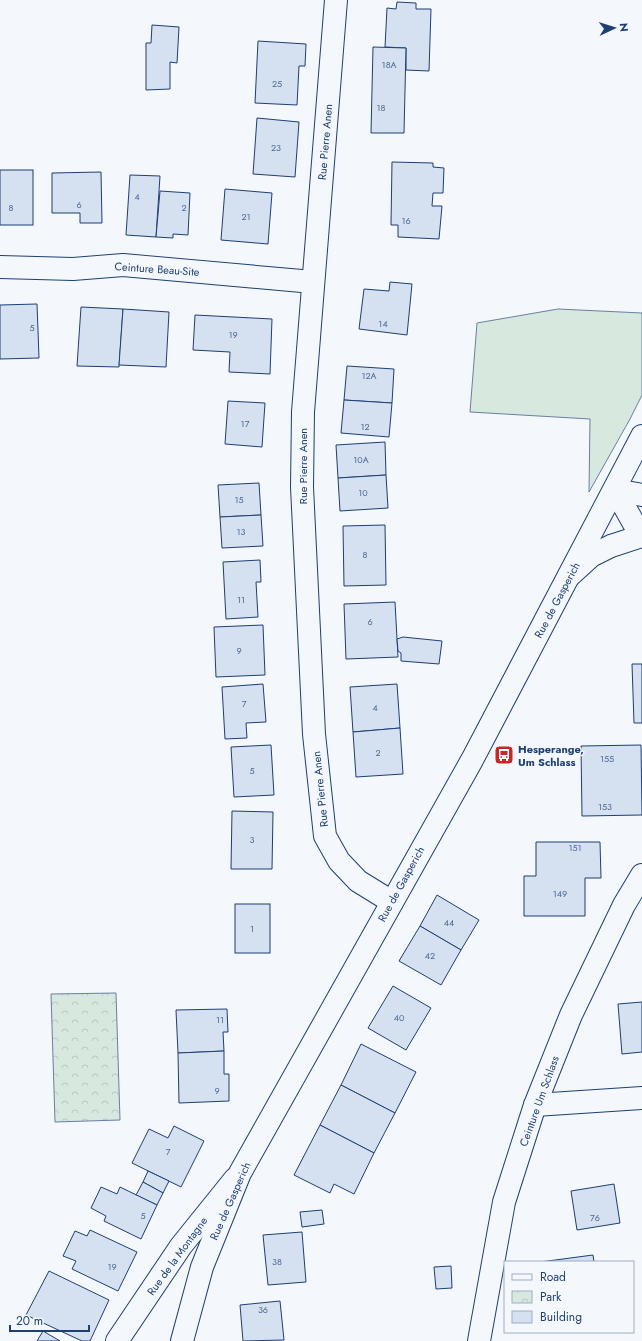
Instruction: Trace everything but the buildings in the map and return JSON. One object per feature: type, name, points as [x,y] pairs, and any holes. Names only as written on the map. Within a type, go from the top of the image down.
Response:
[{"type":"street","name":"Rue Pierre Anen","points":[[336,0],[303,412],[302,487],[314,734],[325,836],[339,862],[358,881],[392,902]]},
{"type":"street","name":"Ceinture Beau-Site","points":[[0,267],[73,269],[122,265],[313,282]]},
{"type":"street","name":"Rue de Gasperich","points":[[182,1341],[202,1267],[240,1173],[472,760],[642,436]]},
{"type":"street","points":[[615,490],[642,495]]},
{"type":"street","points":[[569,576],[592,556],[611,546],[641,536],[615,490]]},
{"type":"street","name":"Ceinture Um Schlass","points":[[479,1341],[504,1202],[535,1105],[571,1014],[624,905],[642,875]]},
{"type":"street","points":[[535,1105],[642,1098]]},
{"type":"street","name":"Rue de la Montagne","points":[[117,1341],[181,1246],[240,1173]]},
{"type":"green space","points":[[558,309],[642,313],[642,395],[589,492],[590,419],[470,412],[477,323]]},
{"type":"green space","points":[[116,993],[120,1120],[55,1122],[51,994]]},
{"type":"place","name":"Hesperange, Um Schlass","points":[[504,755]]}]
